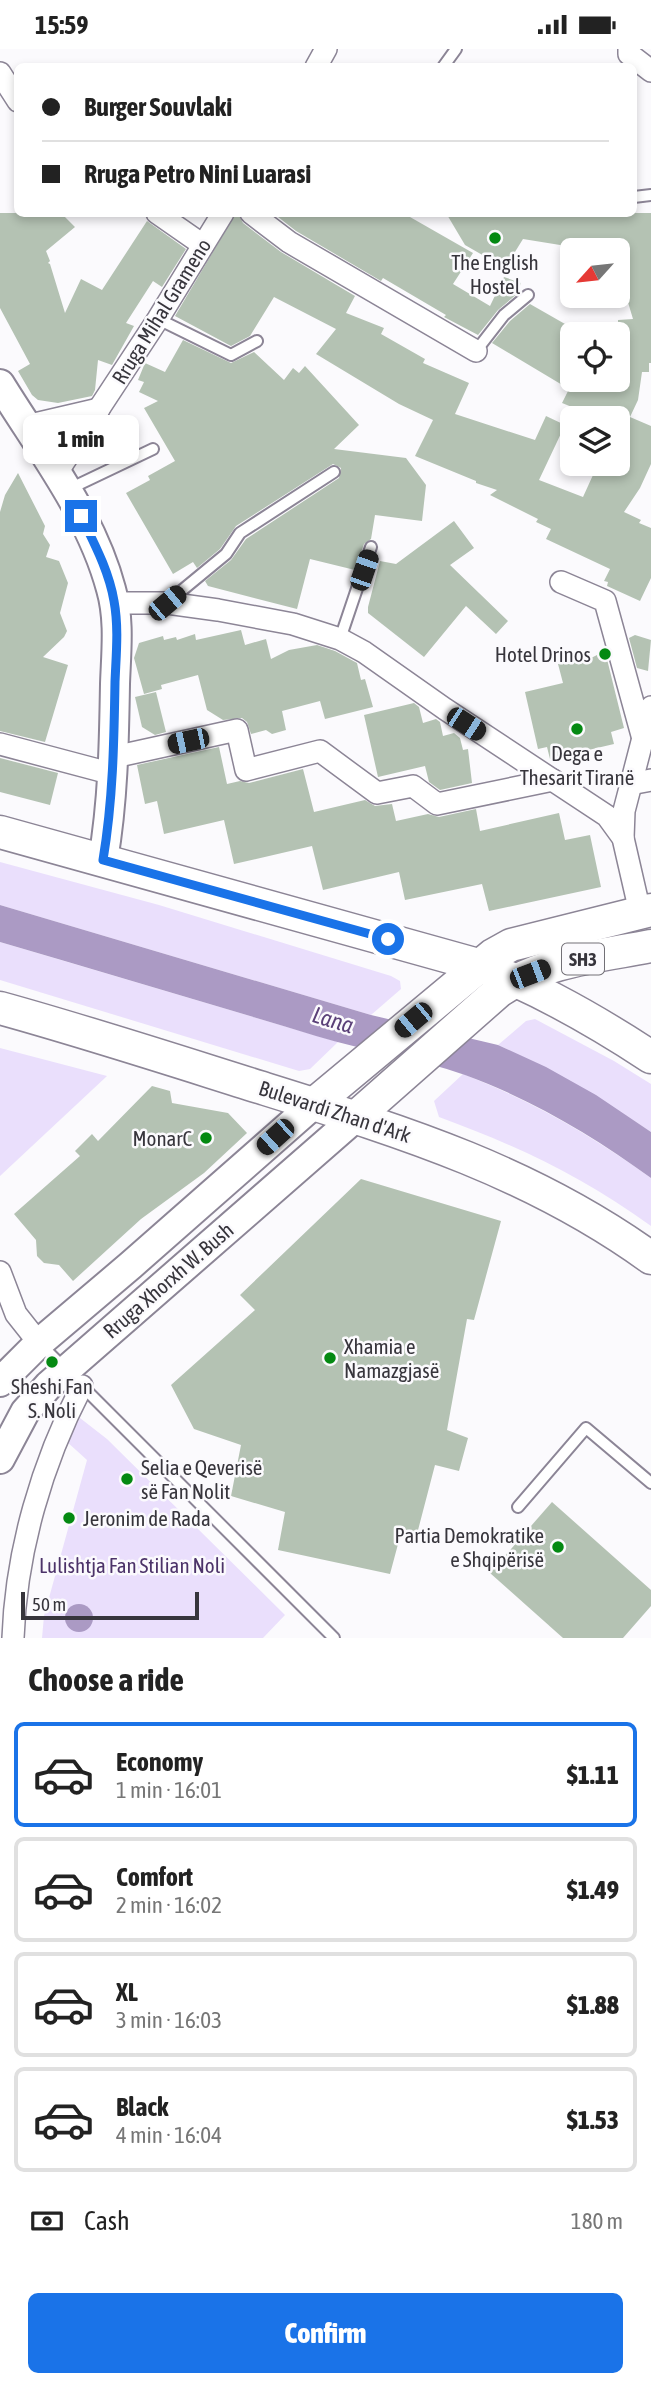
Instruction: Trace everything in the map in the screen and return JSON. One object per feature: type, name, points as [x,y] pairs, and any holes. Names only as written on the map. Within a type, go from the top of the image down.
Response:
[{"type":"main road","points":[[0,384],[61,482],[103,564],[114,603],[117,627],[113,765],[110,814],[103,860]]},
{"type":"main road","points":[[0,832],[103,860],[466,975],[516,979],[651,1057]]},
{"type":"main road","name":"SH3","points":[[314,1104],[466,975],[511,945],[645,911]]},
{"type":"main road","name":"SH3","points":[[356,1117],[516,979],[545,968],[651,946]]},
{"type":"main road","name":"Bulevardi Zhan d'Ark","points":[[0,1008],[356,1117],[462,1155],[529,1183],[591,1218],[651,1258]]},
{"type":"main road","name":"Rruga Xhorxh W. Bush","points":[[0,1381],[39,1343],[314,1104]]},
{"type":"main road","name":"Rruga Xhorxh W. Bush","points":[[0,1459],[25,1412],[74,1378],[356,1117]]},
{"type":"street","points":[[629,49],[629,54],[651,71]]},
{"type":"street","points":[[0,72],[14,95]]},
{"type":"street","points":[[163,217],[203,244]]},
{"type":"street","name":"Rruga Mihal Grameno","points":[[61,482],[99,409],[220,217]]},
{"type":"street","points":[[256,217],[289,242],[476,351]]},
{"type":"street","points":[[26,426],[99,409]]},
{"type":"street","points":[[561,582],[605,601],[643,739]]},
{"type":"street","points":[[114,603],[167,603],[293,624],[340,639],[364,652],[614,823],[623,838],[645,911]]},
{"type":"street","points":[[623,838],[624,811],[651,707]]},
{"type":"street","points":[[0,744],[113,765],[237,730],[246,770],[320,751],[377,793],[413,786],[437,804],[553,781]]},
{"type":"street","points":[[630,784],[651,780]]},
{"type":"street","points":[[0,1272],[16,1314],[39,1343]]},
{"type":"street","points":[[13,1638],[19,1574],[37,1497],[69,1411],[74,1378]]},
{"type":"lane","points":[[476,351],[504,315],[528,295]]},
{"type":"lane","points":[[158,319],[231,355],[257,341]]},
{"type":"lane","points":[[61,482],[153,450]]},
{"type":"lane","points":[[167,603],[226,554],[240,533],[334,473]]},
{"type":"lane","points":[[340,639],[371,547]]},
{"type":"lane","points":[[39,1343],[334,1638]]},
{"type":"lane","points":[[518,1507],[586,1428],[651,1483]]},
{"type":"green space","points":[[0,862],[159,905],[391,976],[400,981],[401,989],[371,1015],[0,905]]},
{"type":"green space","points":[[0,942],[338,1042],[310,1069],[299,1071],[0,980]]},
{"type":"green space","points":[[535,1019],[651,1084],[651,1132],[576,1085],[498,1045],[526,1021]]},
{"type":"green space","points":[[0,1048],[107,1076],[0,1176]]},
{"type":"green space","points":[[463,1074],[560,1120],[651,1178],[651,1226],[600,1192],[549,1164],[496,1139],[439,1117],[434,1101]]},
{"type":"green space","name":"Lulishtja Fan Stilian Noli","points":[[80,1418],[107,1439],[285,1615],[263,1638],[42,1638],[44,1616],[87,1460],[66,1441]]},
{"type":"water","name":"Lana","points":[[0,905],[371,1015],[498,1045],[546,1067],[596,1095],[651,1132],[651,1178],[562,1120],[514,1095],[465,1075],[316,1036],[0,942]]},
{"type":"water","points":[[79,1604],[89,1608],[93,1618],[89,1628],[79,1632],[69,1628],[65,1618],[69,1608]]},
{"type":"building","points":[[0,213],[14,213],[14,217],[65,217],[75,227],[46,251],[65,313],[81,279],[102,290],[147,221],[186,249],[162,287],[153,281],[126,323],[134,326],[112,365],[98,360],[92,396],[58,403],[38,400],[32,395],[18,371],[30,364],[0,308]]},
{"type":"building","points":[[637,213],[651,213],[651,363],[649,372],[642,372],[638,400],[630,417],[630,406],[569,406],[562,403],[568,392],[630,392],[630,322],[618,320],[633,319],[630,308],[630,238],[560,238],[560,245],[523,239],[505,268],[465,245],[448,217],[637,217]]},
{"type":"building","points":[[234,217],[240,217],[243,223],[281,252],[355,296],[346,313],[384,328],[381,334],[425,359],[423,363],[469,383],[455,414],[535,440],[546,416],[560,423],[560,436],[539,480],[583,497],[593,476],[630,476],[630,417],[651,426],[651,464],[640,488],[624,512],[651,528],[651,578],[640,601],[607,586],[608,582],[604,581],[610,569],[546,539],[551,529],[536,522],[538,519],[490,495],[497,490],[415,456],[433,420],[399,404],[316,354],[336,329],[274,297],[250,336],[231,346],[175,316]]},
{"type":"building","points":[[278,217],[410,217],[473,253],[453,284],[490,306],[504,277],[521,283],[517,294],[498,310],[478,335],[383,278],[381,281],[296,231]]},
{"type":"building","points":[[530,304],[562,322],[560,384],[492,343],[510,321]]},
{"type":"building","points":[[183,340],[231,363],[254,352],[284,380],[293,368],[299,373],[305,366],[359,425],[334,449],[406,458],[426,485],[422,521],[375,515],[371,539],[364,544],[355,570],[310,559],[297,609],[208,586],[205,581],[231,560],[246,539],[339,478],[341,468],[333,464],[236,526],[220,549],[197,568],[193,562],[173,574],[126,493],[150,480],[148,476],[175,461],[144,408],[158,401],[139,392],[144,382],[138,380],[145,363],[165,372]]},
{"type":"building","points":[[18,473],[45,526],[43,534],[50,545],[46,557],[59,561],[68,583],[60,613],[67,631],[43,657],[68,665],[45,742],[0,731],[0,512],[5,495]]},
{"type":"building","points":[[454,521],[474,548],[450,565],[508,621],[496,634],[466,606],[424,657],[368,613],[368,607],[380,561],[396,564]]},
{"type":"building","points":[[241,630],[245,645],[266,639],[271,659],[289,650],[317,645],[357,663],[373,707],[325,719],[320,701],[282,711],[286,730],[272,734],[266,730],[251,734],[247,722],[242,718],[223,720],[207,710],[198,675],[161,685],[162,689],[144,694],[134,658],[139,643],[163,636],[164,640],[176,637],[177,640],[195,634],[196,640]]},
{"type":"building","points":[[635,635],[651,640],[648,671],[637,668],[629,638]]},
{"type":"building","points":[[605,651],[624,728],[611,732],[614,744],[550,759],[547,747],[538,749],[525,692],[563,683],[558,664],[593,657]]},
{"type":"building","points":[[156,692],[166,732],[155,735],[142,727],[135,697]]},
{"type":"building","points":[[414,703],[419,707],[423,723],[436,719],[440,722],[443,736],[454,733],[460,738],[463,750],[468,749],[472,783],[440,790],[429,782],[425,766],[378,777],[364,715]]},
{"type":"building","points":[[219,747],[227,784],[240,781],[249,783],[303,769],[314,812],[365,800],[375,806],[392,804],[396,821],[428,814],[439,817],[476,809],[480,831],[559,813],[565,840],[590,835],[601,887],[489,911],[482,884],[405,900],[399,872],[323,890],[312,846],[234,864],[224,820],[164,834],[157,801],[145,804],[137,765]]},
{"type":"building","points":[[0,758],[58,773],[50,805],[0,792]]},
{"type":"building","points":[[152,1086],[170,1091],[172,1103],[228,1113],[247,1133],[204,1173],[141,1219],[73,1281],[59,1265],[44,1263],[37,1256],[36,1240],[14,1214],[80,1156],[75,1151],[92,1134],[98,1141]]},
{"type":"building","name":"Xhamia e Namazgjasë","points":[[361,1179],[501,1221],[474,1320],[467,1319],[447,1430],[468,1438],[459,1471],[435,1465],[417,1534],[401,1533],[390,1574],[278,1550],[285,1512],[231,1496],[241,1445],[194,1429],[171,1385],[255,1310],[240,1295]]},
{"type":"building","name":"Partia Demokratike e Shqipërisë","points":[[552,1502],[651,1590],[651,1606],[623,1638],[563,1638],[490,1573]]},
{"type":"place","name":"The English Hostel","points":[[495,238]]},
{"type":"place","name":"Hotel Drinos","points":[[605,654]]},
{"type":"place","name":"Dega e Thesarit Tiranë","points":[[577,729]]},
{"type":"place","name":"MonarC","points":[[206,1138]]},
{"type":"place","name":"Xhamia e Namazgjasë","points":[[330,1358]]},
{"type":"place","name":"Sheshi Fan S. Noli","points":[[52,1362]]},
{"type":"place","name":"Selia e Qeverisë së Fan Nolit","points":[[127,1479]]},
{"type":"place","name":"Jeronim de Rada","points":[[69,1518]]},
{"type":"place","name":"Partia Demokratike e Shqipërisë","points":[[558,1547]]},
{"type":"route","points":[[81,516],[111,588],[117,627],[113,774],[103,860],[388,939]]}]
